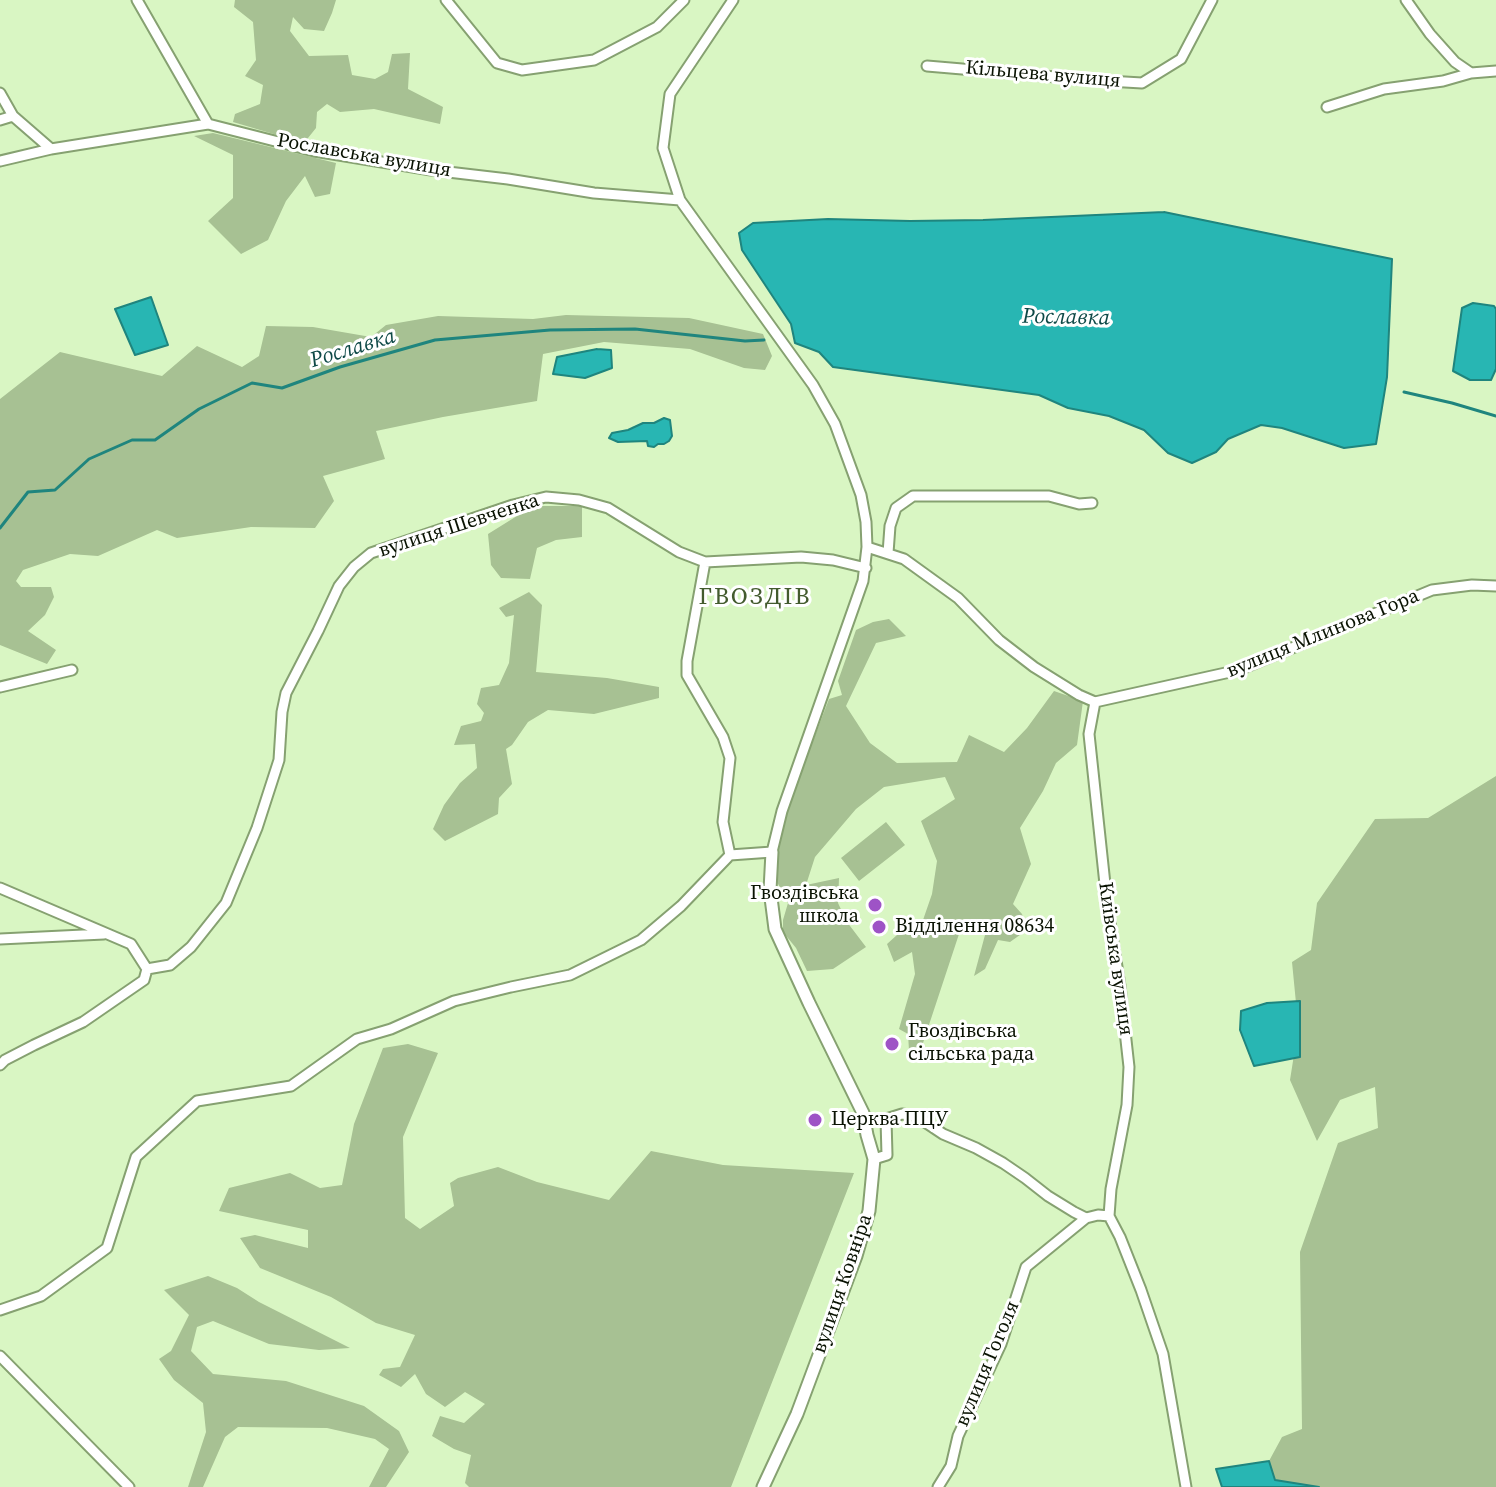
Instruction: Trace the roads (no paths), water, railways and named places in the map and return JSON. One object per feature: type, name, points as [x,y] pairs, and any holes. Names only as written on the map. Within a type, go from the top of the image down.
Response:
[{"type":"street","points":[[137,0],[208,124]]},
{"type":"street","points":[[446,0],[497,63],[522,70],[594,60],[657,27],[684,0]]},
{"type":"street","points":[[0,1310],[41,1296],[107,1248],[136,1157],[197,1101],[291,1086],[357,1039],[391,1029],[454,1001],[570,975],[641,940],[681,906],[730,855],[772,852],[782,811],[863,581],[866,522],[861,495],[825,404],[680,200],[663,148],[670,94],[733,0]]},
{"type":"street","name":"Кільцева вулиця","points":[[927,66],[1142,83],[1181,59],[1212,0]]},
{"type":"street","points":[[1406,0],[1430,34],[1455,62],[1471,73]]},
{"type":"street","points":[[1327,107],[1384,89],[1496,71]]},
{"type":"street","points":[[0,93],[13,116],[51,149]]},
{"type":"street","points":[[0,120],[13,116]]},
{"type":"street","name":"Рославська вулиця","points":[[0,161],[51,149],[208,124],[314,151],[594,193],[680,200]]},
{"type":"street","points":[[888,553],[890,526],[896,508],[913,496],[1049,496],[1079,504],[1092,503]]},
{"type":"street","name":"вулиця Шевченка","points":[[0,1065],[83,1022],[144,980],[147,969],[170,965],[191,947],[226,903],[257,828],[279,760],[286,693],[339,586],[354,567],[371,553],[513,505],[546,497],[579,500],[608,508],[679,552],[705,562],[801,557],[866,568]]},
{"type":"street","points":[[867,547],[904,559],[958,598],[999,640],[1034,667],[1095,702]]},
{"type":"street","points":[[705,562],[687,675],[723,737],[730,758],[723,822],[730,855]]},
{"type":"street","name":"вулиця Млинова Гора","points":[[1095,702],[1239,670],[1432,590],[1472,585],[1496,586]]},
{"type":"street","points":[[0,687],[72,670]]},
{"type":"street","name":"Київська вулиця","points":[[1095,702],[1089,734],[1129,1067],[1127,1105],[1109,1216]]},
{"type":"street","name":"вулиця Ковніра","points":[[763,1487],[797,1414],[856,1256],[869,1211],[874,1159],[863,1113],[775,929],[770,890],[772,852]]},
{"type":"street","points":[[0,888],[131,944],[147,969]]},
{"type":"street","points":[[0,939],[107,934]]},
{"type":"street","points":[[874,1159],[887,1155],[886,1119],[902,1114],[916,1116],[943,1134],[1003,1163],[1048,1196],[1086,1218],[1109,1216],[1136,1277],[1163,1354],[1186,1487]]},
{"type":"street","name":"вулиця Гоголя","points":[[938,1487],[951,1466],[958,1436],[1001,1344],[1026,1267],[1086,1218]]},
{"type":"street","points":[[0,1356],[129,1487]]},
{"type":"water","points":[[1164,212],[1392,259],[1387,377],[1376,444],[1344,448],[1282,428],[1261,425],[1228,439],[1216,452],[1192,463],[1168,453],[1144,430],[1109,416],[1068,408],[1039,395],[833,367],[819,352],[795,343],[791,324],[742,250],[739,233],[753,223],[828,219],[983,220]]},
{"type":"water","points":[[151,297],[168,345],[135,355],[115,309]]},
{"type":"water","points":[[1473,303],[1496,309],[1496,369],[1491,380],[1470,380],[1453,371],[1462,308]]},
{"type":"water","points":[[597,349],[611,350],[612,368],[585,378],[553,374],[557,357]]},
{"type":"water","points":[[664,418],[670,420],[672,436],[664,444],[654,447],[648,446],[647,441],[618,442],[609,438],[612,433]]},
{"type":"water","points":[[1300,1001],[1300,1057],[1254,1066],[1240,1030],[1241,1011],[1267,1003]]},
{"type":"water","points":[[1269,1461],[1275,1480],[1319,1487],[1222,1487],[1216,1469]]},
{"type":"waterway","name":"Рославка","points":[[0,528],[28,492],[55,490],[89,459],[132,440],[155,440],[199,409],[252,383],[282,388],[340,367],[435,340],[550,330],[635,329],[745,341],[764,340]]},
{"type":"waterway","name":"Рославка","points":[[1404,392],[1496,416]]},
{"type":"place","name":"Гвоздівська школа","points":[[875,905]]},
{"type":"place","name":"Відділення 08634","points":[[879,927]]},
{"type":"place","name":"Гвоздівська сільська рада","points":[[892,1044]]},
{"type":"place","name":"Церква ПЦУ","points":[[815,1120]]},
{"type":"district","name":"ГВОЗДІВ","points":[[755,598]]}]
